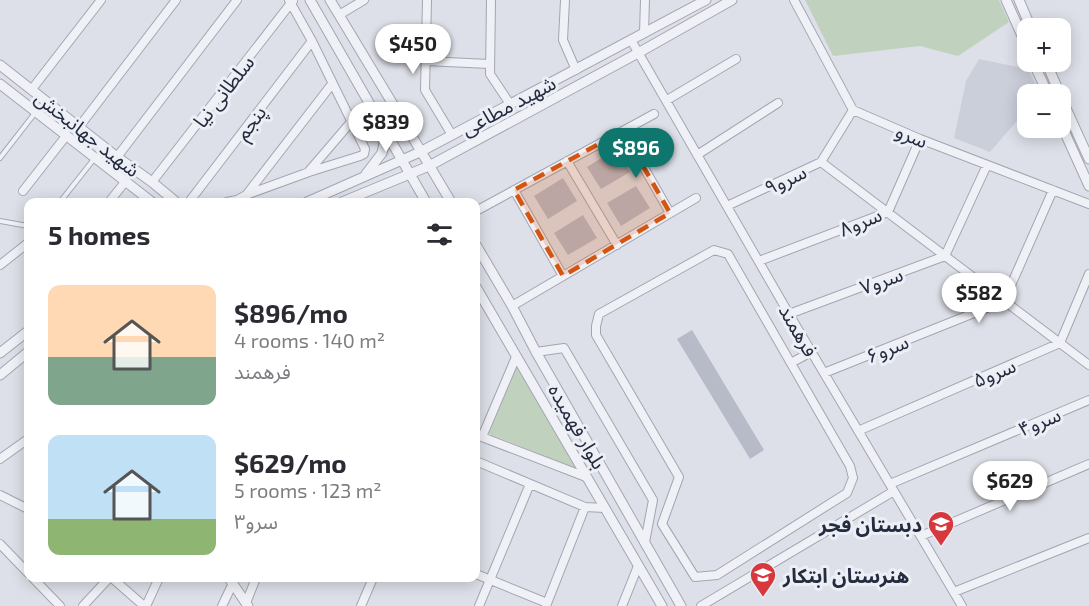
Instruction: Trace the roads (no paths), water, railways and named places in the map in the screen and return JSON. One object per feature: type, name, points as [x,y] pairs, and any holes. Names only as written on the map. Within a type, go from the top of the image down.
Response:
[{"type":"street","points":[[32,89],[100,0]]},
{"type":"street","points":[[79,127],[176,0]]},
{"type":"street","points":[[117,157],[237,0]]},
{"type":"street","points":[[310,0],[424,198]]},
{"type":"street","points":[[330,0],[448,198]]},
{"type":"street","points":[[339,15],[364,0]]},
{"type":"street","points":[[428,0],[425,90],[452,135]]},
{"type":"street","points":[[491,0],[490,74],[510,104]]},
{"type":"street","points":[[565,0],[563,40],[576,70]]},
{"type":"street","points":[[644,33],[645,0]]},
{"type":"street","name":"شهید مطاعی","points":[[316,198],[420,152],[706,0]]},
{"type":"street","name":"شهید مطاعی","points":[[358,198],[429,166],[732,0]]},
{"type":"street","points":[[794,0],[853,110]]},
{"type":"street","points":[[1006,0],[1017,24]]},
{"type":"street","points":[[1018,0],[1026,18]]},
{"type":"street","points":[[241,198],[364,153],[364,144],[291,1]]},
{"type":"street","name":"سلطانی نیا","points":[[152,182],[291,1]]},
{"type":"street","name":"فرهمند","points":[[631,40],[789,314],[962,606]]},
{"type":"street","name":"پنجم","points":[[192,198],[312,41]]},
{"type":"street","points":[[667,100],[736,59]]},
{"type":"street","points":[[426,61],[489,64]]},
{"type":"street","name":"شهید جهانبخش","points":[[0,65],[171,198]]},
{"type":"street","name":"شهید جهانبخش","points":[[0,84],[146,198]]},
{"type":"street","points":[[246,195],[332,84]]},
{"type":"street","points":[[34,111],[42,97]]},
{"type":"street","points":[[697,155],[778,103]]},
{"type":"street","name":"سرو","points":[[853,110],[920,139],[1089,204]]},
{"type":"street","name":"سرو۹","points":[[727,206],[821,162],[853,110]]},
{"type":"street","points":[[480,209],[654,114]]},
{"type":"street","points":[[1071,119],[1089,159]]},
{"type":"street","points":[[309,172],[351,122]]},
{"type":"street","points":[[362,178],[383,150],[386,134],[382,126]]},
{"type":"street","points":[[623,131],[670,213]]},
{"type":"street","points":[[24,191],[66,136]]},
{"type":"street","points":[[1067,138],[1089,186]]},
{"type":"street","name":"سرو۸","points":[[759,261],[888,212],[920,139]]},
{"type":"street","points":[[567,161],[617,245]]},
{"type":"street","points":[[821,162],[1089,365]]},
{"type":"street","points":[[945,256],[987,165]]},
{"type":"street","points":[[112,198],[125,182]]},
{"type":"street","points":[[514,190],[563,276]]},
{"type":"street","points":[[1004,301],[1053,190]]},
{"type":"street","points":[[512,306],[696,198]]},
{"type":"street","points":[[0,265],[24,246]]},
{"type":"street","points":[[714,250],[728,254],[791,363],[850,466],[853,478],[847,493],[717,575],[695,577],[662,524],[679,477],[596,335],[599,314],[714,250]]},
{"type":"street","name":"بلوار فهمیده","points":[[480,252],[681,606]]},
{"type":"street","name":"سرو۷","points":[[789,314],[945,256]]},
{"type":"street","points":[[1060,343],[1089,274]]},
{"type":"street","name":"بلوار فهمیده","points":[[480,294],[662,606]]},
{"type":"street","name":"سرو۶","points":[[824,373],[1004,301]]},
{"type":"street","points":[[0,353],[24,334]]},
{"type":"street","name":"سرو۵","points":[[858,431],[1060,343]]},
{"type":"street","points":[[536,352],[564,348],[653,500],[645,542]]},
{"type":"street","points":[[791,363],[812,352]]},
{"type":"street","points":[[0,375],[24,355]]},
{"type":"street","points":[[516,357],[482,437],[586,477]]},
{"type":"street","name":"سرو۴","points":[[701,606],[892,488],[1089,400]]},
{"type":"street","points":[[0,459],[24,442]]},
{"type":"street","points":[[480,463],[585,507],[605,508]]},
{"type":"street","points":[[921,536],[1089,464]]},
{"type":"street","points":[[479,606],[530,484]]},
{"type":"street","points":[[0,495],[24,506]]},
{"type":"street","points":[[480,576],[545,605],[585,507]]},
{"type":"street","points":[[954,592],[1089,538]]},
{"type":"street","points":[[0,544],[24,569]]},
{"type":"street","points":[[622,606],[638,566]]},
{"type":"street","points":[[37,582],[60,606]]},
{"type":"street","points":[[83,606],[106,582]]},
{"type":"street","points":[[115,582],[145,606],[157,582]]},
{"type":"street","points":[[222,606],[230,582]]},
{"type":"street","points":[[232,582],[247,604]]},
{"type":"street","points":[[247,604],[255,582]]},
{"type":"street","points":[[361,606],[371,582]]},
{"type":"lane","points":[[0,158],[34,111]]},
{"type":"lane","points":[[63,198],[95,159]]},
{"type":"lane","points":[[0,221],[24,225]]},
{"type":"place","name":"دبستان فجر","points":[[941,547]]},
{"type":"place","name":"هنرستان ابتکار","points":[[763,598]]}]
